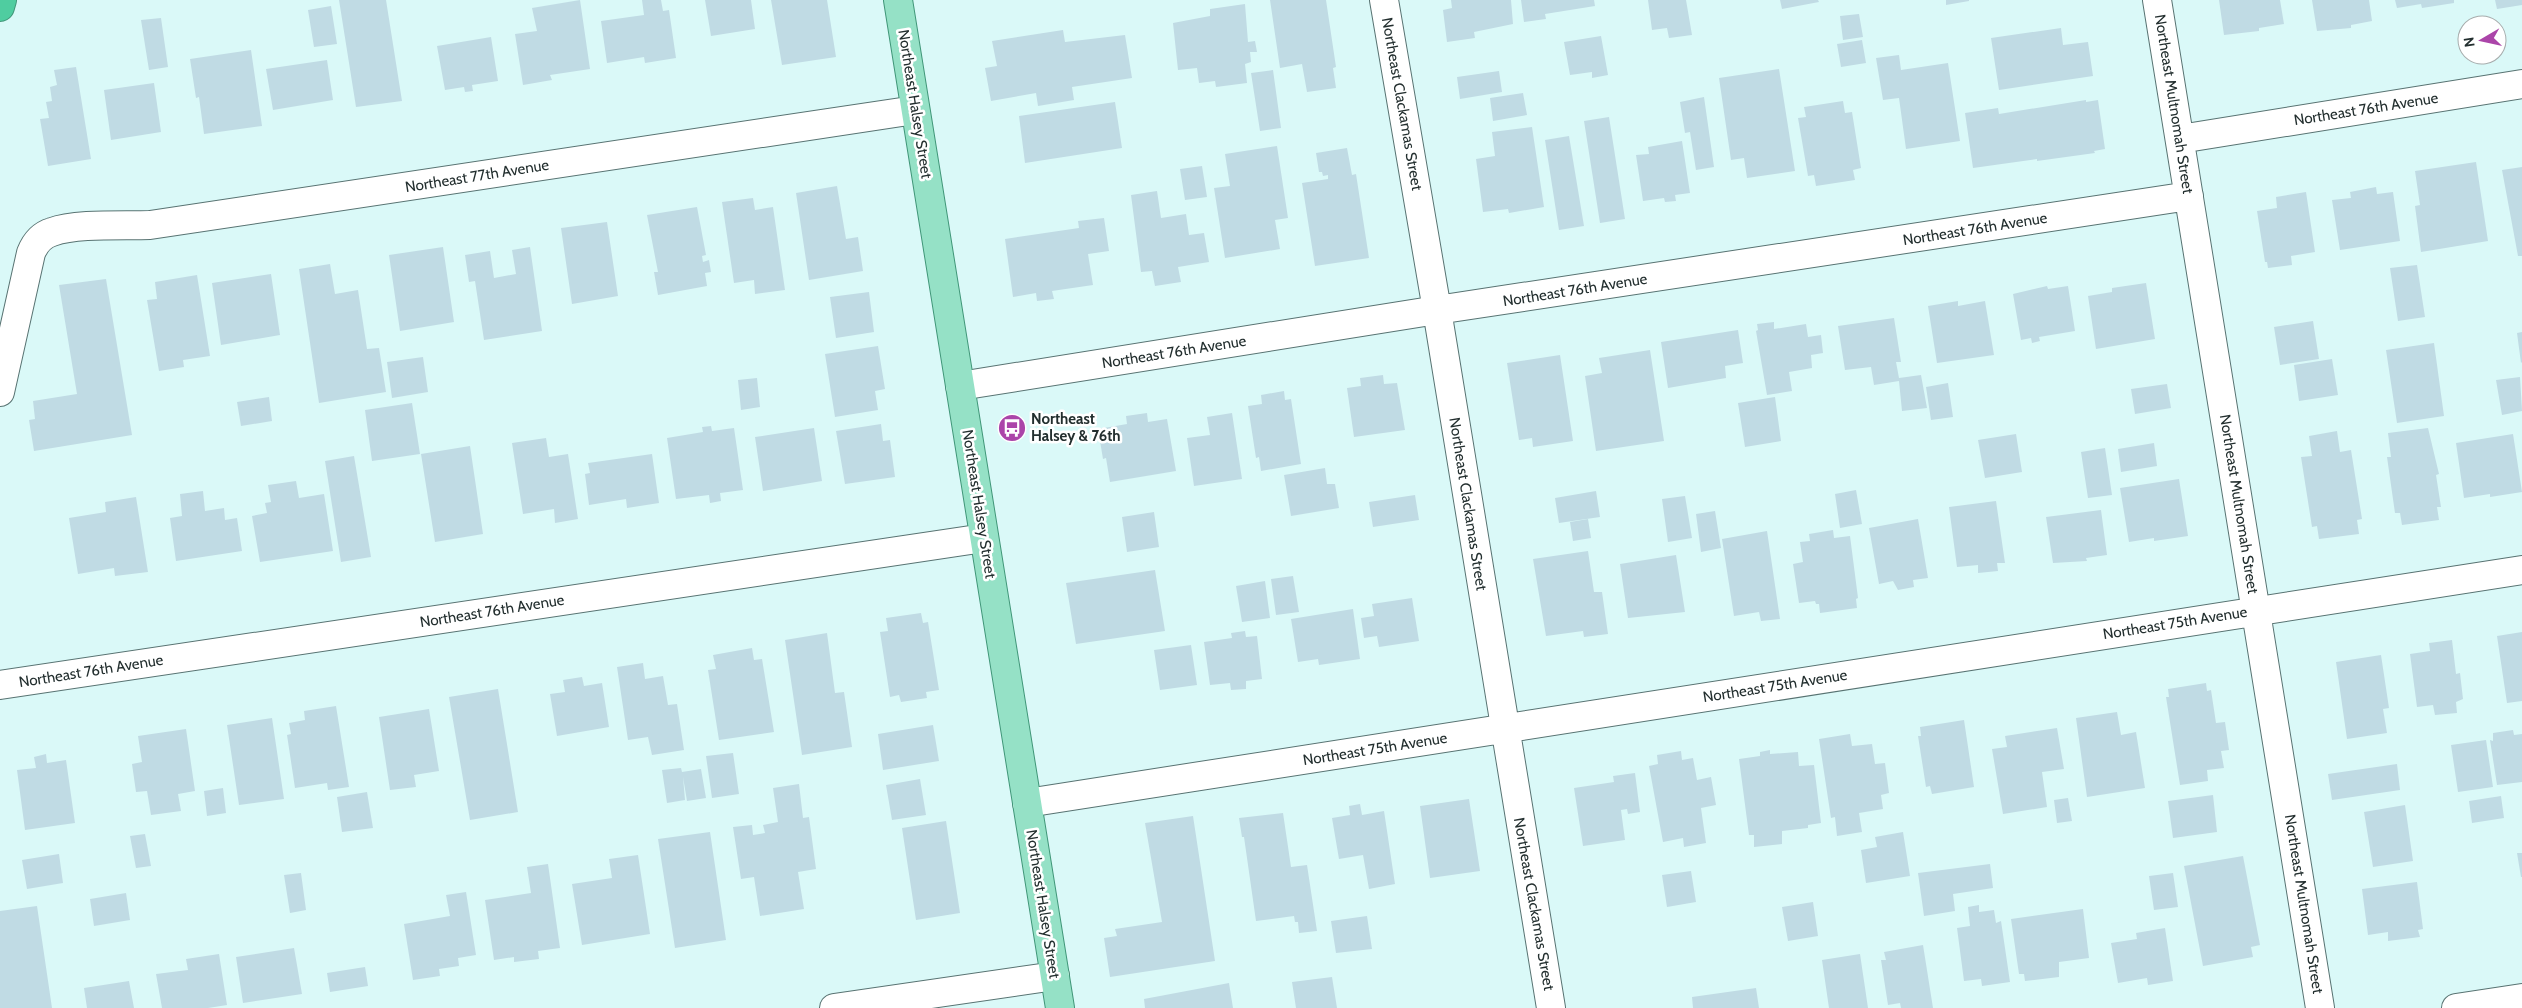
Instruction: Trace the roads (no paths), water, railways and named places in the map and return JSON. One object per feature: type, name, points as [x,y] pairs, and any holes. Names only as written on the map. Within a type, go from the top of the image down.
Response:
[{"type":"highway","points":[[0,7],[2,0]]},
{"type":"main road","name":"Northeast Halsey Street","points":[[898,0],[1060,1008]]},
{"type":"street","name":"Northeast Clackamas Street","points":[[1384,0],[1437,310],[1551,1008]]},
{"type":"street","name":"Northeast Multnomah Street","points":[[2157,0],[2320,1008]]},
{"type":"street","name":"Northeast 76th Avenue","points":[[2180,138],[2522,84]]},
{"type":"street","name":"Northeast 77th Avenue","points":[[0,392],[31,253],[40,239],[51,232],[65,229],[150,225],[915,110]]},
{"type":"street","name":"Northeast 76th Avenue","points":[[960,386],[1437,310],[2189,196]]},
{"type":"street","name":"Northeast 76th Avenue","points":[[0,685],[984,538]]},
{"type":"street","name":"Northeast 75th Avenue","points":[[1028,803],[2522,570]]},
{"type":"street","points":[[834,1008],[1055,976]]},
{"type":"street","points":[[2456,1008],[2522,998]]},
{"type":"place","name":"Northeast Halsey & 76th","points":[[1012,428]]}]
